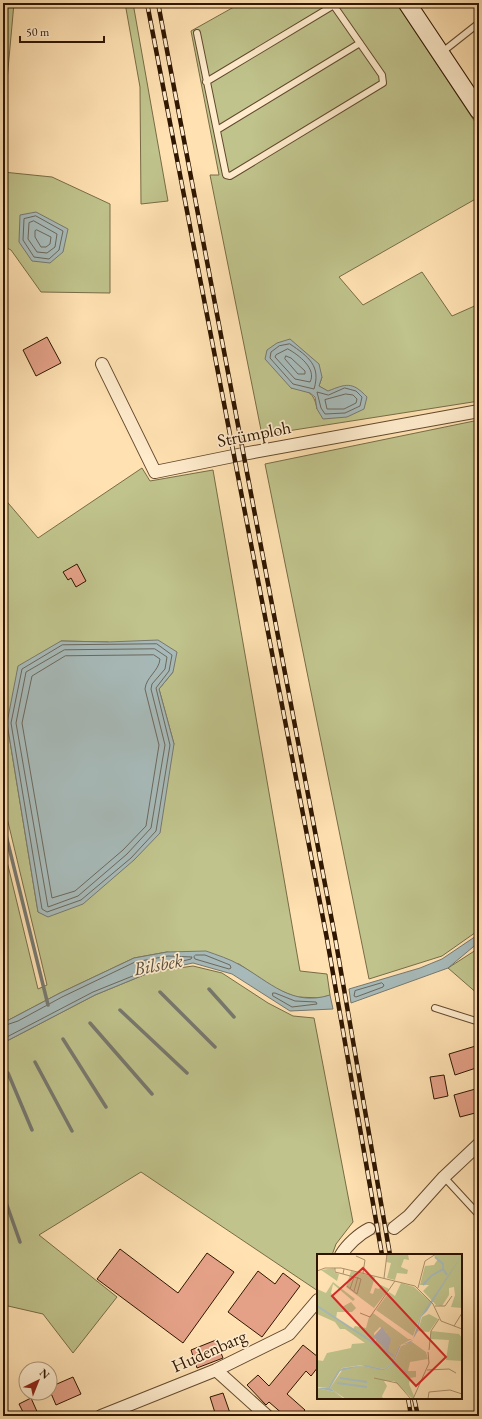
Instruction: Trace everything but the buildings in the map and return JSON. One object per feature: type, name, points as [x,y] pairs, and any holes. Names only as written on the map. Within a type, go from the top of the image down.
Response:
[{"type":"main road","points":[[407,3],[477,102]]},
{"type":"street","name":"Strümploh","points":[[102,364],[156,472],[243,454],[479,411]]},
{"type":"street","points":[[394,1228],[409,1216],[444,1177],[479,1144]]},
{"type":"street","points":[[342,1254],[362,1232],[369,1229]]},
{"type":"street","name":"Hudenbarg","points":[[101,1416],[216,1370],[288,1334],[317,1301]]},
{"type":"street","points":[[216,1370],[267,1416]]},
{"type":"lane","points":[[197,33],[206,82],[226,175],[230,176],[383,83],[382,75],[333,4],[206,82]]},
{"type":"lane","points":[[441,53],[479,23]]},
{"type":"lane","points":[[216,130],[360,43]]},
{"type":"lane","points":[[435,1008],[479,1022]]},
{"type":"lane","points":[[444,1177],[479,1215]]},
{"type":"green space","points":[[3,3],[14,3],[3,125]]},
{"type":"green space","points":[[125,3],[133,3],[168,201],[141,204],[140,87]]},
{"type":"green space","points":[[241,3],[396,3],[479,128],[479,197],[339,277],[363,305],[422,272],[452,316],[479,304],[479,401],[262,435],[210,175],[219,175],[191,31]],"holes":[[[322,377],[319,386],[327,391],[317,409],[312,395],[306,391],[291,388]]]},
{"type":"green space","points":[[3,172],[52,177],[110,204],[110,293],[41,292],[11,250],[3,246]]},
{"type":"green space","points":[[479,420],[479,930],[442,956],[369,979],[265,464]]},
{"type":"green space","points":[[142,468],[150,481],[213,470],[300,971],[327,974],[330,995],[321,998],[296,997],[276,989],[239,964],[167,952],[134,958],[60,993],[3,1023],[3,845],[38,989],[47,985],[3,801],[3,497],[38,538]],"holes":[[[61,641],[108,642],[173,672],[159,689],[174,744],[48,916],[38,912],[7,723]]]},
{"type":"green space","points":[[479,948],[479,995],[448,968]]},
{"type":"green space","points":[[193,966],[222,973],[268,1003],[293,1016],[314,1018],[353,1222],[336,1244],[332,1254],[317,1254],[317,1290],[141,1172],[39,1235],[117,1297],[73,1353],[43,1314],[8,1306],[3,1309],[3,1043],[95,995],[151,972]]},
{"type":"water","points":[[36,212],[68,229],[63,252],[50,263],[32,261],[19,242],[20,215]]},
{"type":"water","points":[[290,339],[319,364],[322,377],[319,386],[328,391],[349,385],[357,388],[367,397],[364,409],[347,417],[323,419],[317,409],[315,397],[310,393],[291,388],[265,359],[267,350],[277,343]]},
{"type":"water","points":[[158,640],[177,652],[173,672],[159,689],[174,744],[160,833],[134,860],[83,904],[48,917],[38,912],[7,723],[18,666],[61,641],[108,642]]},
{"type":"water","points":[[479,934],[479,942],[448,968],[351,1003],[349,989],[420,968],[442,959]]},
{"type":"water","name":"Bilsbek","points":[[206,951],[236,963],[282,991],[293,995],[304,998],[316,998],[330,995],[333,1009],[290,1011],[232,974],[193,963],[151,972],[95,995],[3,1043],[3,1023],[60,993],[134,958],[167,952]]},
{"type":"waterway","points":[[3,823],[48,1005]]},
{"type":"waterway","points":[[209,989],[234,1017]]},
{"type":"waterway","points":[[160,992],[215,1047]]},
{"type":"waterway","points":[[120,1010],[187,1073]]},
{"type":"waterway","points":[[90,1023],[152,1094]]},
{"type":"waterway","points":[[63,1039],[106,1107]]},
{"type":"waterway","points":[[35,1062],[72,1131]]},
{"type":"waterway","points":[[8,1073],[32,1130]]},
{"type":"waterway","points":[[3,1194],[20,1242]]},
{"type":"tunnel","points":[[369,1229],[394,1228]]},
{"type":"railway","points":[[147,3],[327,939],[382,1254]]},
{"type":"railway","points":[[158,3],[335,937],[390,1254]]},
{"type":"railway","points":[[408,1399],[411,1416]]},
{"type":"railway","points":[[414,1399],[418,1416]]}]
